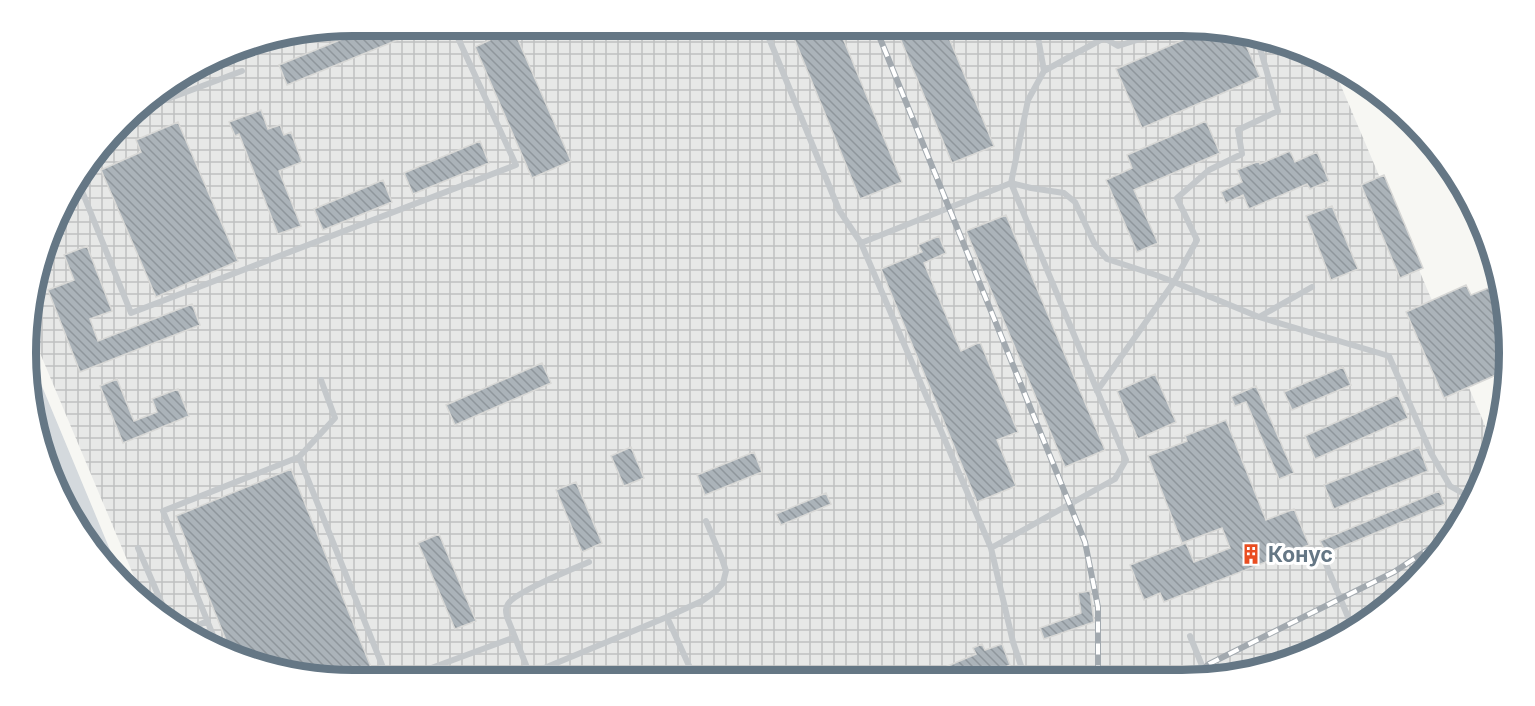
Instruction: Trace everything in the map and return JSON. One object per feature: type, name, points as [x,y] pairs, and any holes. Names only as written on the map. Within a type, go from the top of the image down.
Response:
[{"type":"main road","points":[[40,403],[97,540]]},
{"type":"lane","points":[[81,189],[131,313],[516,165],[460,36]]},
{"type":"lane","points":[[768,36],[839,210],[861,243],[991,548],[1012,642],[1022,670]]},
{"type":"lane","points":[[1038,36],[1044,71]]},
{"type":"lane","points":[[991,548],[1115,479],[1126,460],[1011,183],[1028,99],[1044,71],[1104,38],[1118,46],[1150,36]]},
{"type":"lane","points":[[1097,391],[1174,282],[1197,240],[1177,198],[1209,170],[1242,154],[1238,130],[1278,111],[1259,46]]},
{"type":"lane","points":[[160,102],[242,71]]},
{"type":"lane","points":[[861,243],[1011,183],[1064,193],[1076,202],[1095,245],[1107,258],[1174,282],[1259,318],[1389,356],[1431,453],[1450,486],[1465,495]]},
{"type":"lane","points":[[1259,318],[1312,286]]},
{"type":"lane","points":[[215,638],[163,511],[299,457],[335,418],[321,380]]},
{"type":"lane","points":[[299,457],[384,670]]},
{"type":"lane","points":[[547,670],[668,617],[702,601],[716,591],[723,583],[726,571],[706,521]]},
{"type":"lane","points":[[138,548],[163,606]]},
{"type":"lane","points":[[1321,552],[1350,622]]},
{"type":"lane","points":[[528,670],[505,609],[508,603],[513,598],[589,562]]},
{"type":"lane","points":[[668,617],[691,670]]},
{"type":"lane","points":[[193,627],[208,621]]},
{"type":"lane","points":[[1190,636],[1203,669]]},
{"type":"lane","points":[[426,670],[515,637]]},
{"type":"shaded area","points":[[353,36],[1182,36],[1244,42],[1284,53],[1337,77],[1488,433],[1475,474],[1457,512],[1420,562],[1391,591],[1358,617],[1303,646],[1264,659],[1223,667],[1182,670],[332,669],[291,664],[232,646],[194,628],[138,585],[36,344],[42,291],[53,251],[78,194],[89,177],[115,144],[144,115],[194,78],[232,60],[271,47],[312,39]]},
{"type":"building","points":[[349,36],[407,36],[287,85],[279,65]]},
{"type":"building","points":[[488,36],[516,36],[571,161],[532,178],[475,47],[490,40]]},
{"type":"building","points":[[793,36],[842,36],[902,182],[860,199]]},
{"type":"building","points":[[899,36],[948,36],[994,146],[952,163]]},
{"type":"building","points":[[1191,36],[1203,37],[1245,42],[1260,77],[1142,128],[1116,69]]},
{"type":"building","points":[[261,110],[268,129],[280,125],[284,135],[291,132],[302,162],[279,171],[301,226],[278,234],[239,134],[235,136],[229,122]]},
{"type":"building","points":[[1206,121],[1220,153],[1134,190],[1158,243],[1137,252],[1106,180],[1132,168],[1127,155]]},
{"type":"building","points":[[178,122],[238,261],[156,297],[101,170],[141,152],[136,140]]},
{"type":"building","points":[[480,141],[489,163],[413,194],[404,173]]},
{"type":"building","points":[[1290,151],[1295,162],[1317,152],[1329,181],[1310,189],[1307,184],[1249,209],[1243,195],[1226,203],[1221,192],[1242,182],[1237,170],[1259,161],[1260,164]]},
{"type":"building","points":[[1384,175],[1423,268],[1400,278],[1361,185]]},
{"type":"building","points":[[383,180],[392,202],[323,230],[314,209]]},
{"type":"building","points":[[1332,206],[1358,269],[1331,280],[1306,216]]},
{"type":"building","points":[[1006,215],[1105,450],[1065,467],[966,231]]},
{"type":"building","points":[[939,236],[946,253],[924,263],[961,351],[980,342],[1018,432],[997,440],[1016,486],[977,502],[881,269],[922,252],[918,245]]},
{"type":"building","points":[[87,246],[112,311],[90,319],[98,341],[192,304],[200,325],[80,372],[48,290],[74,280],[64,255]]},
{"type":"building","points":[[1466,285],[1471,295],[1491,287],[1498,332],[1498,374],[1444,398],[1406,312]]},
{"type":"building","points":[[542,363],[551,383],[455,425],[446,405]]},
{"type":"building","points":[[1343,367],[1351,385],[1292,410],[1284,392]]},
{"type":"building","points":[[1155,374],[1176,422],[1138,439],[1117,391]]},
{"type":"building","points":[[117,379],[134,421],[157,412],[152,399],[178,389],[189,416],[123,443],[100,386]]},
{"type":"building","points":[[1256,386],[1294,473],[1279,479],[1246,402],[1235,406],[1231,397]]},
{"type":"building","points":[[1398,395],[1408,418],[1315,459],[1305,436]]},
{"type":"building","points":[[1226,420],[1266,520],[1294,509],[1309,545],[1164,602],[1160,593],[1144,600],[1130,565],[1186,543],[1194,562],[1230,548],[1222,528],[1182,543],[1148,456],[1187,441],[1185,436]]},
{"type":"building","points":[[631,447],[644,478],[624,486],[611,456]]},
{"type":"building","points":[[1419,447],[1428,471],[1334,509],[1324,485]]},
{"type":"building","points":[[754,452],[762,472],[705,495],[697,475]]},
{"type":"building","points":[[291,469],[372,670],[332,669],[291,664],[228,644],[176,516]]},
{"type":"building","points":[[576,482],[602,543],[582,552],[556,490]]},
{"type":"building","points":[[1439,491],[1445,504],[1327,553],[1320,541]]},
{"type":"building","points":[[826,493],[831,504],[781,525],[776,514]]},
{"type":"building","points":[[439,534],[476,621],[455,629],[418,543]]},
{"type":"building","points":[[1090,591],[1094,622],[1044,639],[1040,628],[1081,613],[1078,593]]},
{"type":"building","points":[[982,644],[985,650],[1002,644],[1010,665],[998,670],[938,670],[976,654],[973,648]]},
{"type":"railway","points":[[879,36],[1085,542],[1098,607],[1098,670]]},
{"type":"railway","points":[[1203,669],[1394,572],[1434,545]]},
{"type":"place","name":"Конус","points":[[1251,554]]}]
